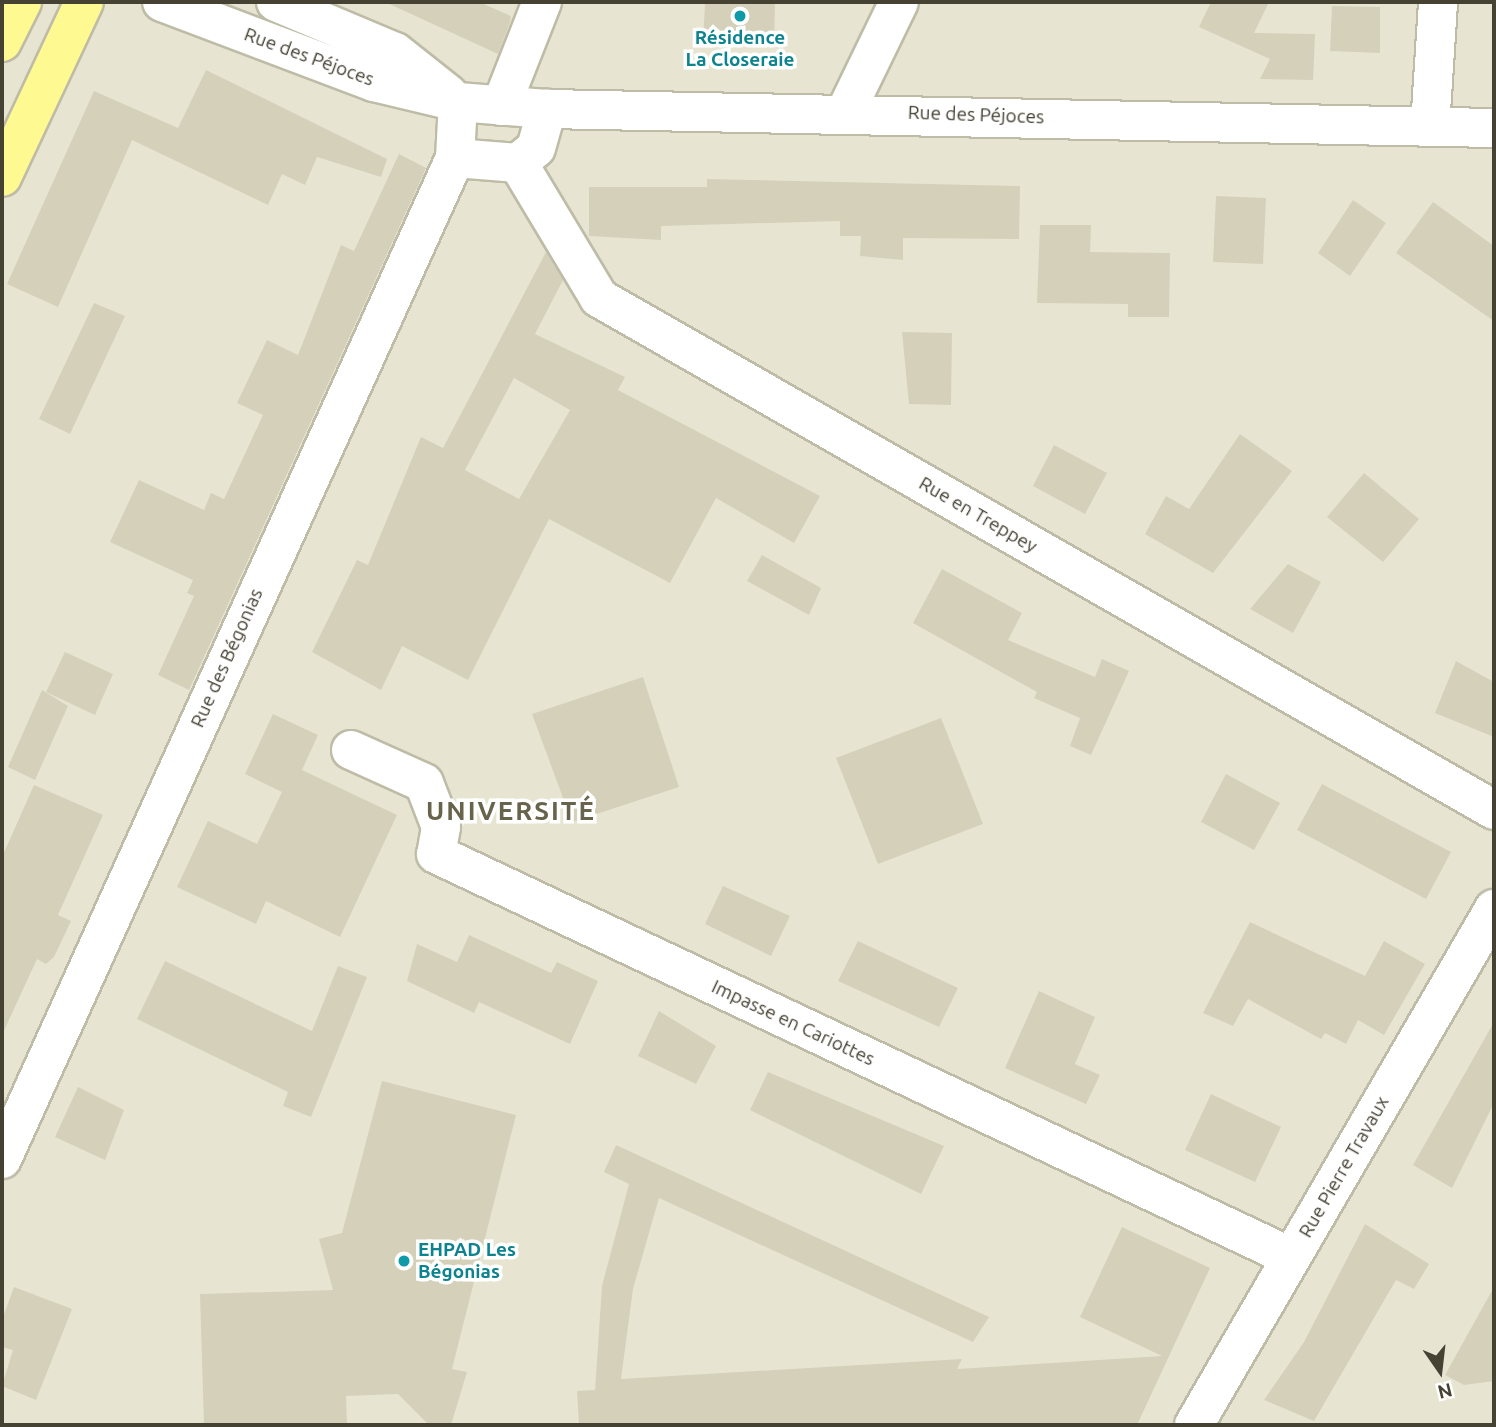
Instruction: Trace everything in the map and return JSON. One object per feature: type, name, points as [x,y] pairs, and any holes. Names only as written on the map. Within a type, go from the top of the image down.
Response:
[{"type":"main road","points":[[2,42],[22,2]]},
{"type":"main road","points":[[2,177],[84,2]]},
{"type":"street","name":"Rue des Péjoces","points":[[162,2],[374,82],[458,102],[547,109],[846,111],[1494,128]]},
{"type":"street","name":"Rue des Péjoces","points":[[276,2],[396,52],[458,102]]},
{"type":"street","points":[[501,106],[542,2]]},
{"type":"street","points":[[846,111],[899,2]]},
{"type":"street","points":[[1430,127],[1438,2]]},
{"type":"street","points":[[458,102],[454,158],[519,163],[536,148],[547,109]]},
{"type":"street","name":"Rue des Bégonias","points":[[2,1159],[454,158]]},
{"type":"street","name":"Rue en Treppey","points":[[519,163],[599,298],[1494,810]]},
{"type":"street","name":"Impasse en Cariottes","points":[[351,750],[424,783],[441,827],[436,854],[1291,1257]]},
{"type":"street","name":"Rue Pierre Travaux","points":[[1194,1425],[1494,909]]},
{"type":"shaded area","points":[[2,2],[1494,2],[1494,1425],[2,1425]]},
{"type":"building","points":[[385,2],[479,2],[511,16],[498,54]]},
{"type":"building","name":"Résidence La Closeraie","points":[[705,2],[775,2],[774,45],[703,43]]},
{"type":"building","points":[[1211,2],[1269,2],[1254,33],[1315,34],[1313,80],[1260,79],[1270,59],[1199,27]]},
{"type":"building","points":[[1332,6],[1380,7],[1380,53],[1330,51]]},
{"type":"building","points":[[206,70],[387,159],[381,177],[317,157],[305,185],[282,174],[268,205],[132,140],[58,307],[7,284],[94,91],[178,128]]},
{"type":"building","points":[[399,154],[426,168],[189,690],[158,675],[194,596],[187,593],[193,580],[110,542],[139,480],[204,510],[211,493],[224,499],[263,415],[237,403],[267,340],[298,355],[341,245],[354,251]]},
{"type":"building","points":[[707,179],[1020,186],[1019,239],[903,238],[903,260],[860,256],[861,236],[840,236],[840,221],[661,226],[661,240],[589,236],[589,187],[707,187]]},
{"type":"building","points":[[1216,196],[1266,198],[1263,264],[1213,262]]},
{"type":"building","points":[[1353,200],[1386,223],[1350,276],[1318,253]]},
{"type":"building","points":[[1433,202],[1494,246],[1494,321],[1396,253]]},
{"type":"building","points":[[1040,225],[1091,225],[1090,252],[1170,253],[1169,317],[1128,317],[1128,304],[1037,303]]},
{"type":"building","points":[[546,252],[563,280],[535,334],[625,377],[618,390],[820,496],[794,543],[716,498],[670,583],[549,519],[468,680],[402,646],[381,690],[312,652],[357,560],[368,565],[421,437],[443,448]],"holes":[[[514,378],[570,410],[519,499],[465,470]]]},
{"type":"building","points":[[94,303],[125,316],[70,434],[39,419]]},
{"type":"building","points":[[902,332],[952,333],[951,405],[909,404]]},
{"type":"building","points":[[1240,434],[1292,471],[1213,573],[1145,534],[1166,496],[1189,509]]},
{"type":"building","points":[[1054,445],[1107,473],[1085,514],[1033,486]]},
{"type":"building","points":[[1364,473],[1419,519],[1383,562],[1327,517]]},
{"type":"building","points":[[762,555],[821,588],[809,615],[747,581]]},
{"type":"building","points":[[1288,564],[1321,582],[1293,633],[1250,609]]},
{"type":"building","points":[[942,569],[1022,613],[1008,640],[1095,677],[1102,659],[1129,671],[1091,755],[1070,746],[1080,718],[1034,698],[1037,692],[913,623]]},
{"type":"building","points":[[65,652],[113,674],[95,715],[46,692]]},
{"type":"building","points":[[1456,661],[1494,682],[1494,737],[1435,713]]},
{"type":"building","points":[[643,677],[679,787],[572,822],[532,714]]},
{"type":"building","points":[[42,690],[68,706],[35,780],[8,767]]},
{"type":"building","points":[[273,714],[318,735],[302,770],[397,815],[340,937],[266,901],[256,924],[177,887],[208,821],[257,844],[282,792],[245,774]]},
{"type":"building","points":[[941,718],[983,824],[878,864],[836,758]]},
{"type":"building","points":[[1226,774],[1280,803],[1254,850],[1201,822]]},
{"type":"building","points":[[1322,784],[1451,852],[1426,899],[1297,830]]},
{"type":"building","points":[[34,785],[103,815],[58,915],[71,921],[54,957],[46,964],[37,959],[2,1035],[2,857]]},
{"type":"building","points":[[723,886],[790,916],[771,956],[705,924]]},
{"type":"building","points":[[1250,922],[1365,976],[1384,941],[1425,964],[1384,1035],[1358,1020],[1346,1044],[1325,1033],[1321,1039],[1248,999],[1233,1026],[1203,1013]]},
{"type":"building","points":[[469,935],[551,973],[557,962],[598,981],[570,1044],[479,1002],[474,1013],[407,981],[417,944],[457,962]]},
{"type":"building","points":[[858,941],[958,988],[939,1027],[838,981]]},
{"type":"building","points":[[165,961],[312,1031],[338,966],[367,977],[311,1117],[283,1106],[288,1092],[137,1019]]},
{"type":"building","points":[[1039,991],[1095,1017],[1075,1064],[1100,1075],[1086,1104],[1005,1068]]},
{"type":"building","points":[[659,1011],[716,1046],[696,1084],[638,1056]]},
{"type":"building","points":[[1494,1022],[1494,1103],[1452,1188],[1413,1165]]},
{"type":"building","points":[[768,1072],[944,1146],[921,1194],[750,1110]]},
{"type":"building","name":"EHPAD Les Bégonias","points":[[382,1081],[516,1115],[452,1369],[467,1372],[451,1425],[429,1425],[398,1394],[346,1396],[347,1425],[204,1425],[200,1294],[333,1290],[319,1239],[342,1233]]},
{"type":"building","points":[[78,1087],[124,1110],[105,1160],[55,1137]]},
{"type":"building","points":[[1211,1094],[1281,1127],[1255,1182],[1185,1150]]},
{"type":"building","points":[[616,1145],[989,1317],[973,1342],[659,1198],[633,1289],[621,1379],[962,1359],[957,1369],[1162,1356],[1080,1317],[1122,1227],[1210,1268],[1137,1425],[579,1425],[577,1391],[595,1390],[602,1286],[629,1184],[604,1172]]},
{"type":"building","points":[[1365,1224],[1429,1264],[1414,1289],[1396,1280],[1314,1421],[1264,1400],[1304,1342]]},
{"type":"building","points":[[14,1287],[72,1309],[36,1400],[2,1386],[13,1350],[2,1347],[2,1320]]},
{"type":"building","points":[[1494,1287],[1494,1381],[1464,1385],[1445,1375]]},
{"type":"place","name":"Résidence La Closeraie","points":[[740,16]]},
{"type":"place","name":"EHPAD Les Bégonias","points":[[404,1261]]},
{"type":"district","name":"UNIVERSITÉ","points":[[511,811]]}]
